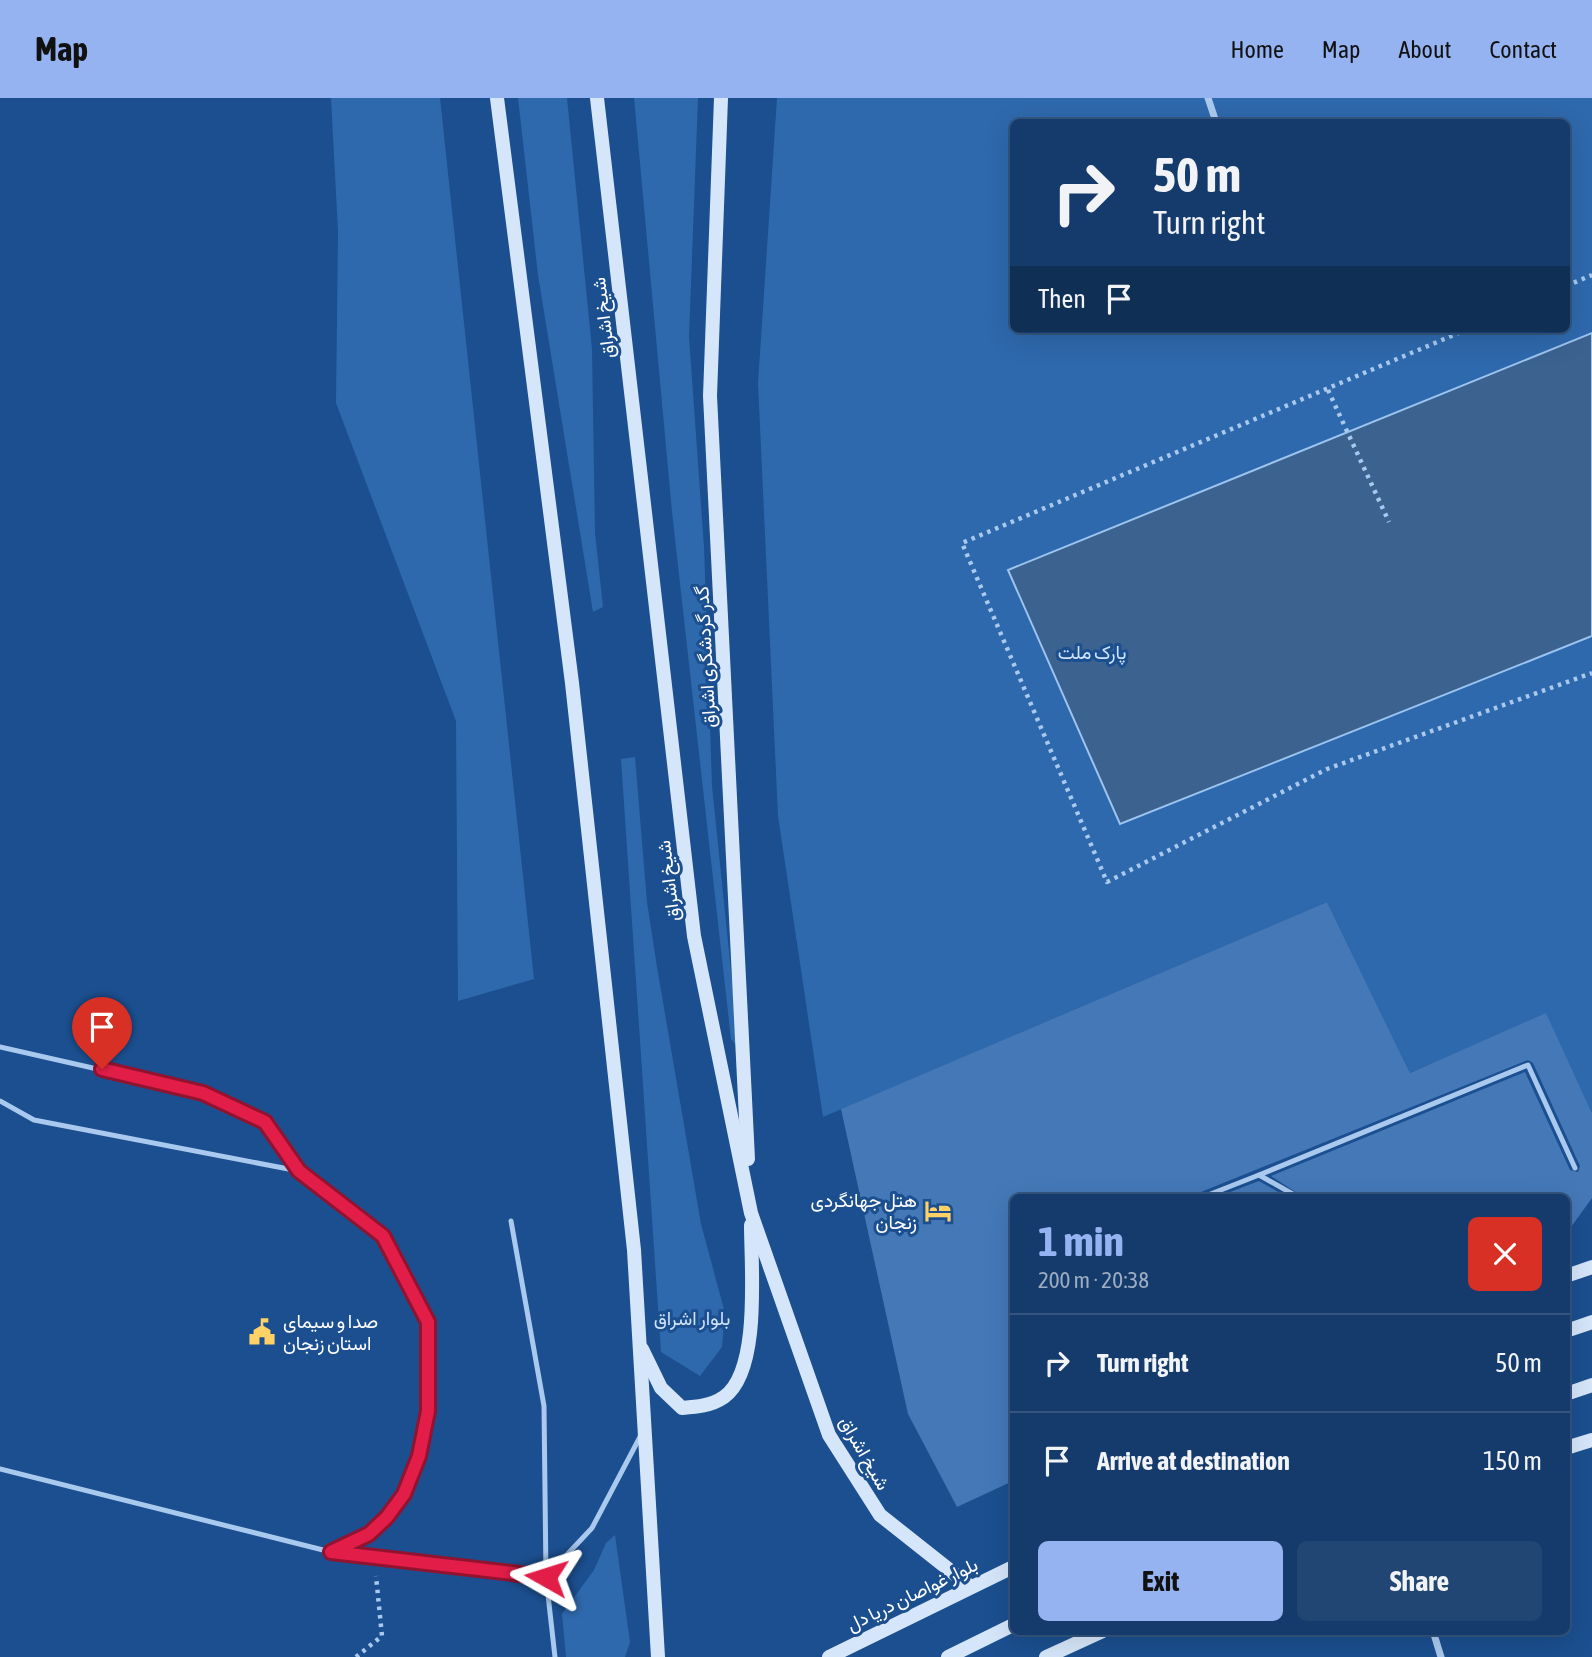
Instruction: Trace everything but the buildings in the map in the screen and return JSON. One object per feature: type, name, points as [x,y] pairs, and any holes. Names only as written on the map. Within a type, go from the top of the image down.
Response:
[{"type":"main road","points":[[497,98],[572,683],[632,1237],[658,1657]]},
{"type":"main road","name":"شیخ اشراق","points":[[597,98],[694,936],[751,1213],[829,1435],[880,1516],[971,1587]]},
{"type":"main road","name":"گدر گردشگری اشراق","points":[[721,98],[710,396],[751,1213]]},
{"type":"main road","points":[[639,1345],[661,1388],[682,1408],[703,1406],[725,1396],[740,1373],[750,1348],[751,1213]]},
{"type":"main road","points":[[1570,1275],[1592,1267]]},
{"type":"main road","points":[[1570,1330],[1592,1322]]},
{"type":"main road","points":[[1570,1393],[1592,1385]]},
{"type":"main road","points":[[1570,1447],[1592,1440]]},
{"type":"main road","name":"بلوار غواصان دریا دل","points":[[829,1657],[1010,1568]]},
{"type":"main road","points":[[948,1657],[1010,1626]]},
{"type":"main road","points":[[1046,1657],[1094,1635]]},
{"type":"street","points":[[1208,98],[1215,119]]},
{"type":"street","points":[[1434,1635],[1441,1657]]},
{"type":"lane","points":[[0,1047],[203,1093],[265,1122],[299,1171],[383,1236],[428,1322],[428,1411],[419,1456],[404,1494],[387,1517],[369,1534],[331,1552]]},
{"type":"lane","points":[[1211,1194],[1528,1065],[1575,1168]]},
{"type":"lane","points":[[0,1101],[34,1120],[299,1171]]},
{"type":"lane","points":[[1259,1175],[1293,1194]]},
{"type":"lane","points":[[511,1221],[544,1406],[546,1577],[555,1657]]},
{"type":"lane","points":[[546,1577],[592,1528],[644,1430]]},
{"type":"lane","points":[[0,1469],[331,1552],[546,1577]]},
{"type":"path","points":[[1570,284],[1592,275]]},
{"type":"path","points":[[1459,333],[962,543],[1107,882],[1327,769],[1592,673]]},
{"type":"path","points":[[1328,390],[1389,522]]},
{"type":"path","points":[[356,1657],[382,1636],[373,1557]]},
{"type":"green space","points":[[331,98],[440,98],[534,979],[458,1001],[456,721],[336,403],[338,232]]},
{"type":"green space","points":[[518,98],[567,98],[592,349],[595,533],[603,607],[593,612],[538,275]]},
{"type":"green space","points":[[634,98],[698,98],[689,337],[704,547],[712,786],[739,1049],[731,1039],[672,512]]},
{"type":"green space","name":"پارک ملت","points":[[777,98],[1592,98],[1592,1113],[1546,1014],[1410,1073],[1327,902],[823,1117],[778,816],[758,383]]},
{"type":"green space","name":"بلوار اشراق","points":[[635,757],[647,902],[657,967],[701,1224],[725,1313],[722,1347],[700,1376],[661,1352],[621,759]]},
{"type":"green space","points":[[615,1535],[630,1642],[625,1657],[566,1657],[562,1614],[594,1570],[606,1543]]},
{"type":"shaded area","points":[[1592,333],[1592,636],[1120,824],[1008,570]]},
{"type":"place","name":"هتل جهانگردی زنجان","points":[[938,1211]]},
{"type":"place","name":"صدا و سیمای استان زنجان","points":[[262,1332]]},
{"type":"route","points":[[102,1069],[203,1093],[265,1122],[299,1171],[383,1236],[428,1322],[428,1411],[419,1456],[404,1494],[387,1517],[369,1534],[331,1552],[546,1577]]}]
